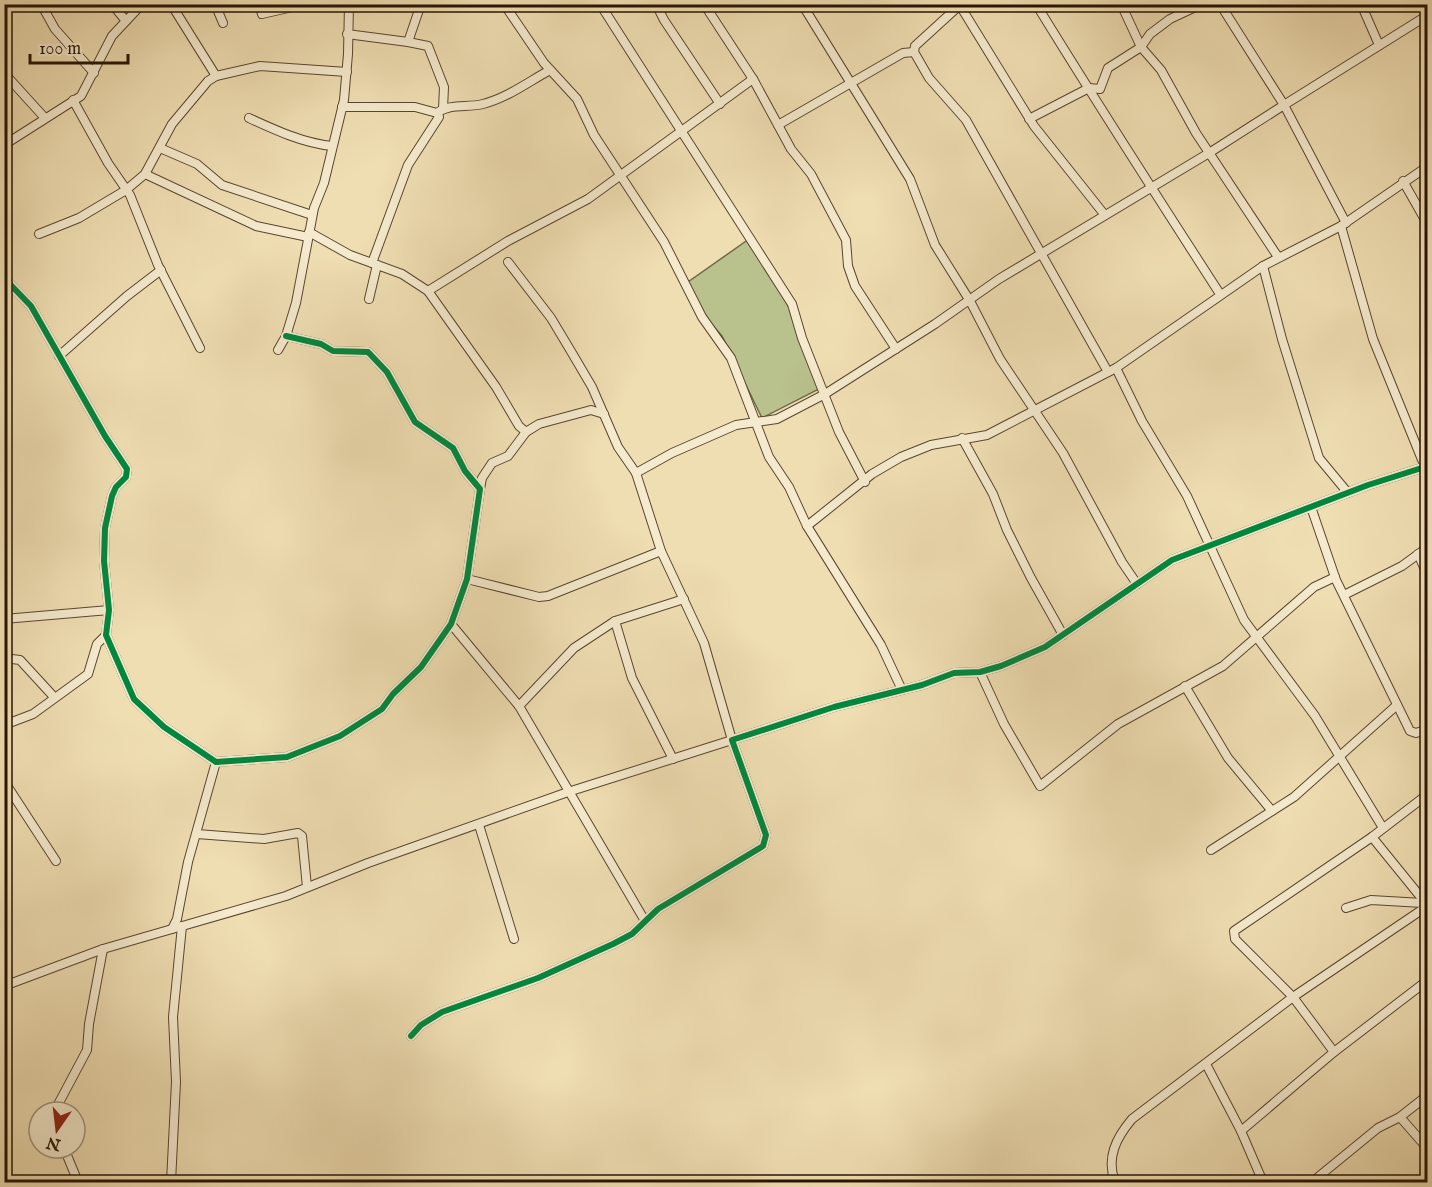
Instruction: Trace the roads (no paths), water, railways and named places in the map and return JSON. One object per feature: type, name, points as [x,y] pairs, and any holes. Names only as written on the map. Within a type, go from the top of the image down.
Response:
[{"type":"street","points":[[41,4],[55,29],[94,73]]},
{"type":"street","points":[[111,4],[126,21]]},
{"type":"street","points":[[4,145],[86,90],[112,36],[142,4]]},
{"type":"street","points":[[171,4],[216,76]]},
{"type":"street","points":[[215,4],[223,23]]},
{"type":"street","points":[[259,4],[262,14],[297,6],[327,4]]},
{"type":"street","points":[[408,42],[421,4]]},
{"type":"street","points":[[504,4],[550,70],[577,99],[594,135],[664,242],[702,317],[731,358],[769,457],[789,487],[807,526],[881,645],[902,690]]},
{"type":"street","points":[[600,4],[792,304],[802,338],[839,432],[865,482]]},
{"type":"street","points":[[661,4],[659,10],[664,20],[720,104]]},
{"type":"street","points":[[704,4],[753,79],[791,149],[811,174],[846,240],[848,266],[855,286],[896,349]]},
{"type":"street","points":[[802,4],[910,179],[936,245],[1000,359],[1063,453],[1122,562],[1137,584]]},
{"type":"street","points":[[1036,4],[1089,88],[1093,99],[1220,294]]},
{"type":"street","points":[[1121,4],[1141,47],[1161,70],[1209,153],[1278,257]]},
{"type":"street","points":[[1029,119],[1089,88],[1100,89],[1108,68],[1141,47],[1149,34],[1163,24],[1202,4]]},
{"type":"street","points":[[4,986],[103,950],[286,896],[568,792],[834,707],[922,686],[954,673],[981,672],[1045,647],[1172,560],[1204,546],[1210,546],[1426,466],[1372,339],[1344,224],[1284,105],[1220,4]]},
{"type":"street","points":[[1361,4],[1379,45]]},
{"type":"street","points":[[1104,214],[1029,119],[960,5],[915,46],[914,52],[929,78],[966,120],[1108,372]]},
{"type":"street","points":[[278,350],[286,336],[300,289],[312,215],[324,183],[342,107],[347,72],[346,6]]},
{"type":"street","points":[[636,473],[672,453],[736,425],[777,419],[825,394],[1042,252],[1209,153],[1428,15]]},
{"type":"street","points":[[347,34],[428,46],[444,87],[437,123],[427,134],[408,165],[375,264],[369,299]]},
{"type":"street","points":[[778,124],[903,53],[914,52]]},
{"type":"street","points":[[39,234],[79,218],[126,190],[145,174],[172,124],[208,81],[216,76],[260,66],[347,72]]},
{"type":"street","points":[[342,107],[415,107],[440,111],[483,104],[504,96],[550,70]]},
{"type":"street","points":[[4,74],[44,117]]},
{"type":"street","points":[[428,291],[508,241],[588,199],[620,174],[682,133],[753,79]]},
{"type":"street","points":[[73,100],[126,190],[161,270],[200,348]]},
{"type":"street","points":[[249,118],[308,141],[332,146]]},
{"type":"street","points":[[160,148],[197,164],[222,185],[312,215]]},
{"type":"street","points":[[807,526],[865,482],[872,474],[901,457],[931,445],[987,435],[1116,368],[1263,266],[1344,224],[1403,181],[1428,166]]},
{"type":"street","points":[[145,174],[256,226],[309,234],[338,249],[402,274],[428,291],[496,387],[519,426],[526,432]]},
{"type":"street","points":[[1403,181],[1428,225]]},
{"type":"street","points":[[411,1035],[420,1025],[442,1012],[538,978],[613,944],[632,933],[658,909],[763,846],[766,835],[732,740],[704,643],[661,551],[636,473],[618,447],[592,387],[551,318],[508,262]]},
{"type":"street","points":[[1263,266],[1282,339],[1319,458],[1348,493]]},
{"type":"street","points":[[59,356],[127,296],[161,270]]},
{"type":"street","points":[[4,278],[31,306],[105,436],[127,469],[126,477],[116,487],[112,496],[105,528],[104,561],[109,610],[106,635],[134,699],[164,727],[216,762],[286,757],[309,750],[357,727],[382,709],[393,694],[415,674],[451,624],[467,579],[480,489],[486,470],[492,463],[508,456],[526,432],[558,417],[591,410],[604,414]]},
{"type":"street","points":[[286,336],[321,344],[333,351],[368,352],[387,372],[415,422],[453,448],[465,471],[480,489]]},
{"type":"street","points":[[1116,368],[1142,421],[1187,496],[1244,620],[1294,686],[1340,755],[1383,828]]},
{"type":"street","points":[[962,438],[993,494],[1007,530],[1026,568],[1063,635]]},
{"type":"street","points":[[1311,507],[1335,577],[1410,731],[1416,733],[1428,729]]},
{"type":"street","points":[[1344,596],[1402,566],[1428,547]]},
{"type":"street","points":[[467,579],[539,597],[548,596],[661,551]]},
{"type":"street","points":[[1418,555],[1428,576]]},
{"type":"street","points":[[981,672],[1004,724],[1040,786],[1118,724],[1223,666],[1314,587],[1335,577]]},
{"type":"street","points":[[519,706],[574,648],[615,621],[684,599]]},
{"type":"street","points":[[4,619],[109,610]]},
{"type":"street","points":[[615,621],[632,678],[673,759]]},
{"type":"street","points":[[451,624],[519,706],[645,921]]},
{"type":"street","points":[[4,725],[33,714],[88,674],[97,644],[106,635]]},
{"type":"street","points":[[4,658],[20,660],[54,697]]},
{"type":"street","points":[[1185,686],[1228,758],[1272,811]]},
{"type":"street","points":[[1211,850],[1294,797],[1397,705]]},
{"type":"street","points":[[172,929],[177,920],[216,762]]},
{"type":"street","points":[[4,781],[56,861]]},
{"type":"street","points":[[1334,1052],[1293,997],[1235,939],[1234,931],[1372,837],[1428,794]]},
{"type":"street","points":[[479,825],[514,939]]},
{"type":"street","points":[[197,834],[264,839],[298,833],[302,836],[307,887]]},
{"type":"street","points":[[1372,837],[1425,906]]},
{"type":"street","points":[[1346,908],[1371,900],[1425,906]]},
{"type":"street","points":[[1114,1182],[1110,1165],[1113,1148],[1121,1132],[1132,1119],[1293,997],[1425,906]]},
{"type":"street","points":[[171,1182],[175,1138],[173,1017],[182,926]]},
{"type":"street","points":[[60,1100],[87,1050],[89,1023],[103,950]]},
{"type":"street","points":[[1241,1131],[1334,1052],[1428,980]]},
{"type":"street","points":[[1206,1064],[1241,1131],[1263,1182]]},
{"type":"street","points":[[1312,1182],[1378,1128],[1400,1117],[1428,1095]]},
{"type":"street","points":[[1400,1117],[1428,1149]]},
{"type":"street","points":[[69,1160],[78,1182]]}]
